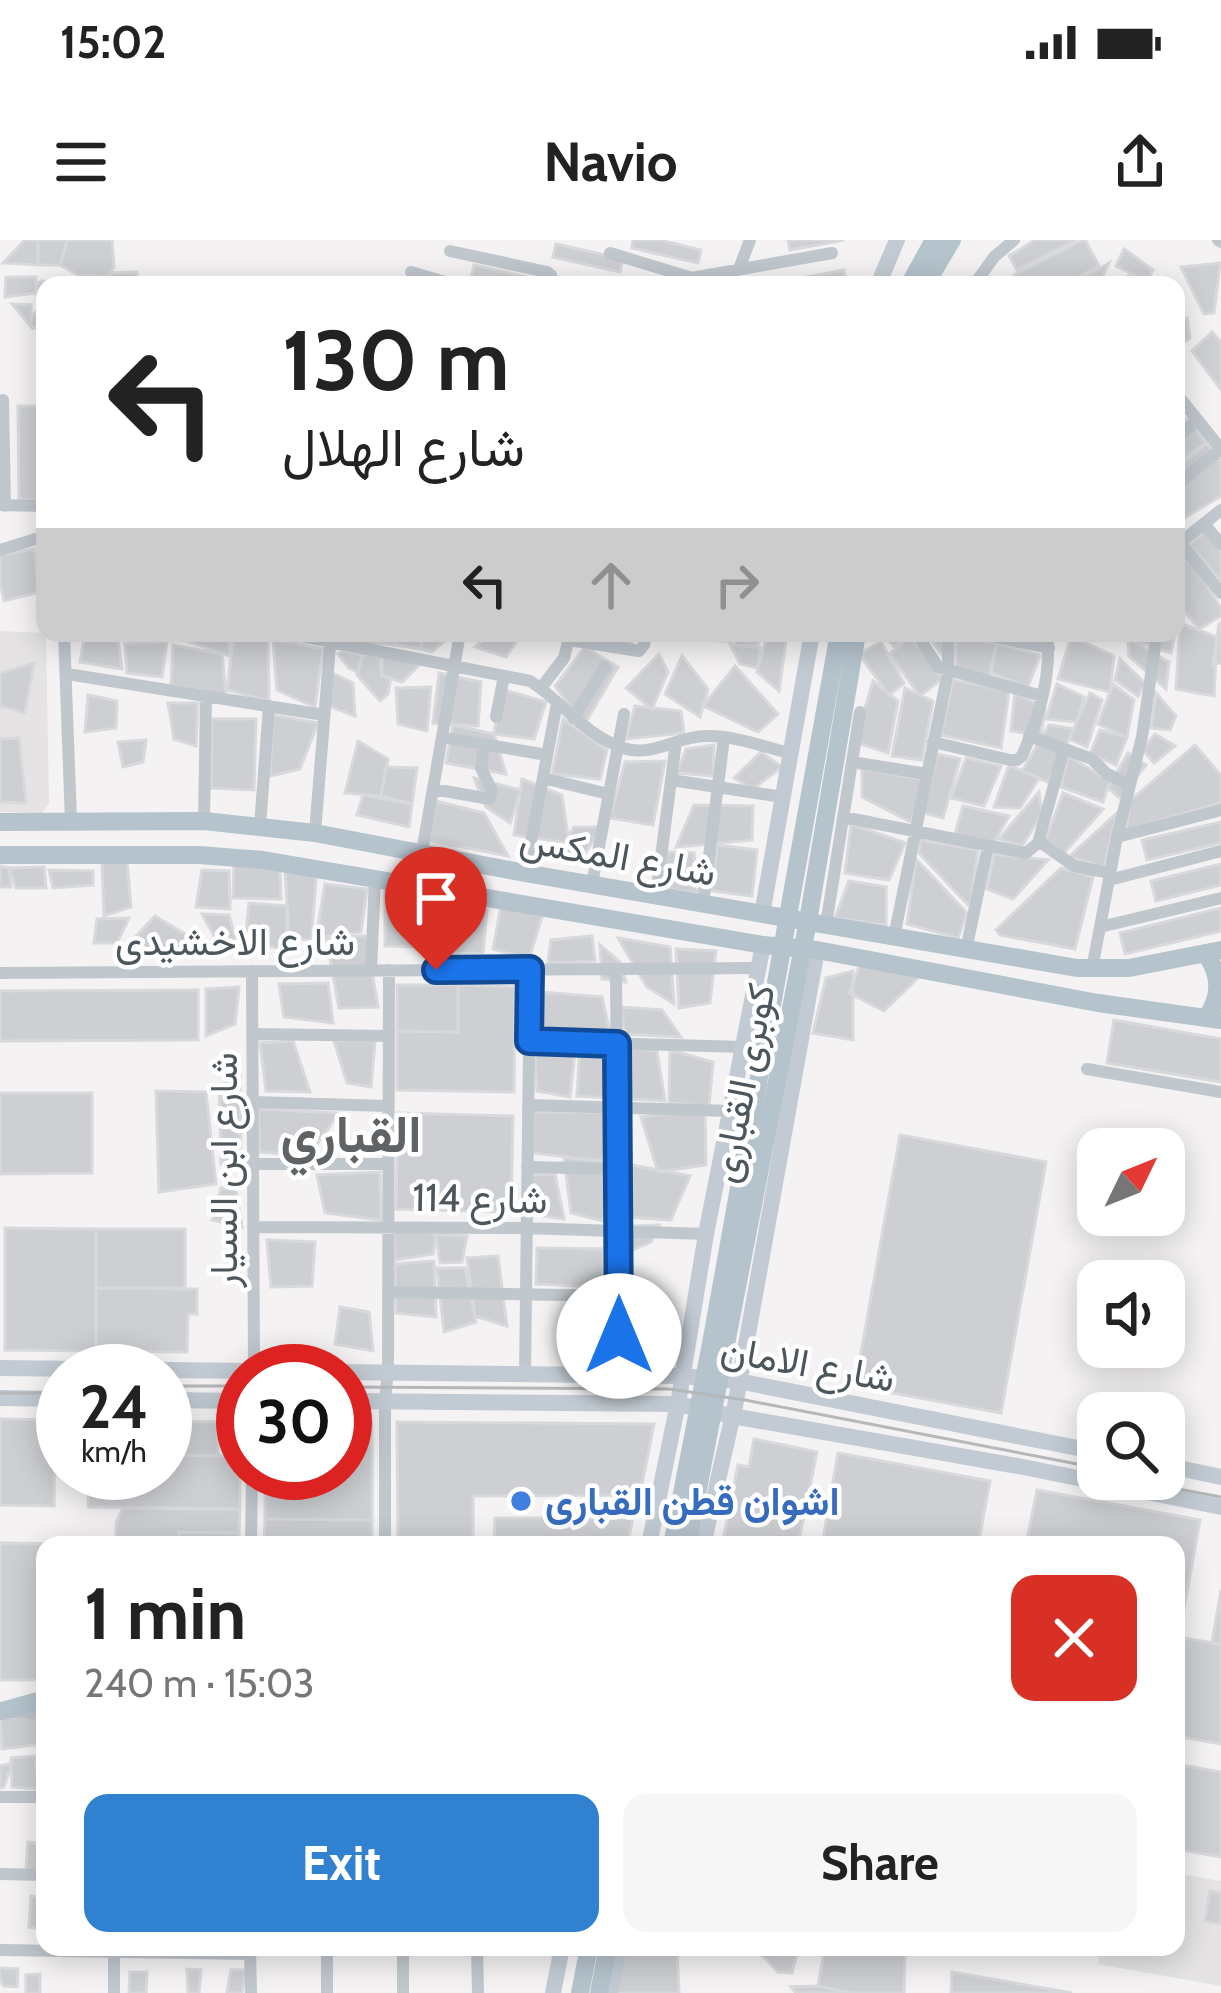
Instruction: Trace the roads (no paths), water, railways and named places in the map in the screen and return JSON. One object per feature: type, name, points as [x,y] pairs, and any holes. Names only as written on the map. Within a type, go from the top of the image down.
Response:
[{"type":"main road","points":[[915,276],[934,240]]},
{"type":"main road","points":[[930,276],[952,240]]},
{"type":"main road","name":"كوبرى القبارى","points":[[674,1536],[837,642]]},
{"type":"main road","name":"كوبرى القبارى","points":[[689,1536],[808,921],[855,642]]},
{"type":"main road","name":"شارع المكس","points":[[0,822],[203,821],[315,833],[1062,967],[1129,968],[1213,952]]},
{"type":"main road","name":"شارع المكس","points":[[0,855],[236,857],[1214,1019]]},
{"type":"main road","points":[[1213,952],[1221,982],[1214,1019]]},
{"type":"main road","points":[[1,1711],[36,1705]]},
{"type":"main road","points":[[580,1993],[587,1956]]},
{"type":"main road","points":[[599,1993],[606,1956]]},
{"type":"street","points":[[739,269],[750,240]]},
{"type":"street","points":[[882,276],[897,240]]},
{"type":"street","points":[[980,276],[1014,240]]},
{"type":"street","points":[[450,251],[551,276]]},
{"type":"street","points":[[610,253],[685,276]]},
{"type":"street","points":[[702,276],[832,253]]},
{"type":"street","points":[[411,272],[425,276]]},
{"type":"street","points":[[3,400],[3,506],[36,506]]},
{"type":"street","points":[[1185,404],[1221,449],[1185,478]]},
{"type":"street","points":[[1185,431],[1198,420]]},
{"type":"street","points":[[1185,539],[1221,510]]},
{"type":"street","points":[[1204,524],[1221,544]]},
{"type":"street","points":[[0,550],[36,540]]},
{"type":"street","points":[[1185,552],[1221,593]]},
{"type":"street","points":[[65,642],[71,821]]},
{"type":"street","points":[[315,833],[330,642]]},
{"type":"street","points":[[352,642],[530,681],[573,718],[617,746],[651,751],[706,736],[790,753]]},
{"type":"street","points":[[422,852],[458,642]]},
{"type":"street","points":[[541,688],[557,669],[568,642]]},
{"type":"street","points":[[597,642],[638,651],[644,642]]},
{"type":"street","points":[[762,914],[810,642]]},
{"type":"street","points":[[924,642],[933,662],[948,672],[1042,696]]},
{"type":"street","points":[[894,938],[948,672],[948,642]]},
{"type":"street","points":[[933,742],[1017,760],[1022,756],[1048,674],[1048,642]]},
{"type":"street","points":[[1093,969],[1117,837],[1142,737],[1156,642]]},
{"type":"street","points":[[573,718],[605,667]]},
{"type":"street","points":[[67,674],[324,715]]},
{"type":"street","points":[[496,717],[504,676]]},
{"type":"street","points":[[203,821],[206,696]]},
{"type":"street","points":[[525,873],[557,703]]},
{"type":"street","points":[[260,826],[269,706]]},
{"type":"street","points":[[826,925],[860,712]]},
{"type":"street","points":[[592,884],[624,714]]},
{"type":"street","points":[[442,736],[547,755]]},
{"type":"street","points":[[1030,736],[1092,759],[1107,774],[1130,785]]},
{"type":"street","points":[[703,904],[724,739]]},
{"type":"street","points":[[656,895],[676,742]]},
{"type":"street","points":[[433,789],[490,800],[492,791],[482,768],[484,744]]},
{"type":"street","points":[[843,817],[1026,853],[1038,843],[1064,749]]},
{"type":"street","points":[[852,762],[927,774]]},
{"type":"street","points":[[543,778],[608,794]]},
{"type":"street","points":[[671,780],[783,797]]},
{"type":"street","points":[[1117,837],[1221,810]]},
{"type":"street","points":[[1038,843],[1073,866],[1110,877],[1221,851]]},
{"type":"street","points":[[966,950],[988,846]]},
{"type":"street","points":[[371,970],[376,878]]},
{"type":"street","points":[[1100,927],[1221,898]]},
{"type":"street","points":[[651,1536],[763,945]]},
{"type":"street","points":[[705,1536],[732,1416],[817,950]]},
{"type":"street","name":"شارع الاخشيدى","points":[[0,973],[759,968]]},
{"type":"street","points":[[526,1374],[530,969]]},
{"type":"street","points":[[616,969],[619,1376]]},
{"type":"street","points":[[385,1536],[389,970]]},
{"type":"street","name":"شارع ابن السيار","points":[[252,971],[254,1344]]},
{"type":"street","points":[[252,1034],[388,1036]]},
{"type":"street","points":[[529,1041],[744,1047]]},
{"type":"street","points":[[1087,1069],[1221,1092]]},
{"type":"street","points":[[253,1102],[388,1106]]},
{"type":"street","points":[[527,1105],[731,1111]]},
{"type":"street","points":[[253,1164],[388,1164]]},
{"type":"street","points":[[526,1167],[618,1169]]},
{"type":"street","name":"شارع 114","points":[[253,1227],[706,1234]]},
{"type":"street","points":[[388,1292],[618,1295]]},
{"type":"street","name":"شارع الامان","points":[[0,1368],[216,1369]]},
{"type":"street","name":"شارع الامان","points":[[372,1371],[738,1381],[1077,1448]]},
{"type":"street","points":[[0,1398],[36,1399]]},
{"type":"street","name":"شارع الامان","points":[[372,1400],[677,1404],[1221,1507]]},
{"type":"street","points":[[1185,1469],[1221,1477]]},
{"type":"street","points":[[251,1536],[252,1500]]},
{"type":"street","points":[[0,1797],[36,1797]]},
{"type":"street","points":[[0,1874],[36,1875]]},
{"type":"street","points":[[0,1950],[36,1950]]},
{"type":"street","points":[[114,1956],[114,1993]]},
{"type":"street","points":[[250,1956],[251,1993]]},
{"type":"street","points":[[327,1956],[327,1993]]},
{"type":"street","points":[[404,1956],[404,1993]]},
{"type":"street","points":[[477,1956],[478,1993]]},
{"type":"street","points":[[553,1993],[560,1956]]},
{"type":"street","points":[[610,1993],[617,1956]]},
{"type":"tram line","points":[[192,1386],[216,1386]]},
{"type":"tram line","points":[[372,1387],[669,1389],[1077,1464]]},
{"type":"tram line","points":[[0,1393],[36,1393]]},
{"type":"tram line","points":[[1185,1490],[1221,1497]]},
{"type":"place","name":"اشوان قطن القبارى","points":[[521,1501]]},
{"type":"district","name":"القباري","points":[[351,1134]]}]
